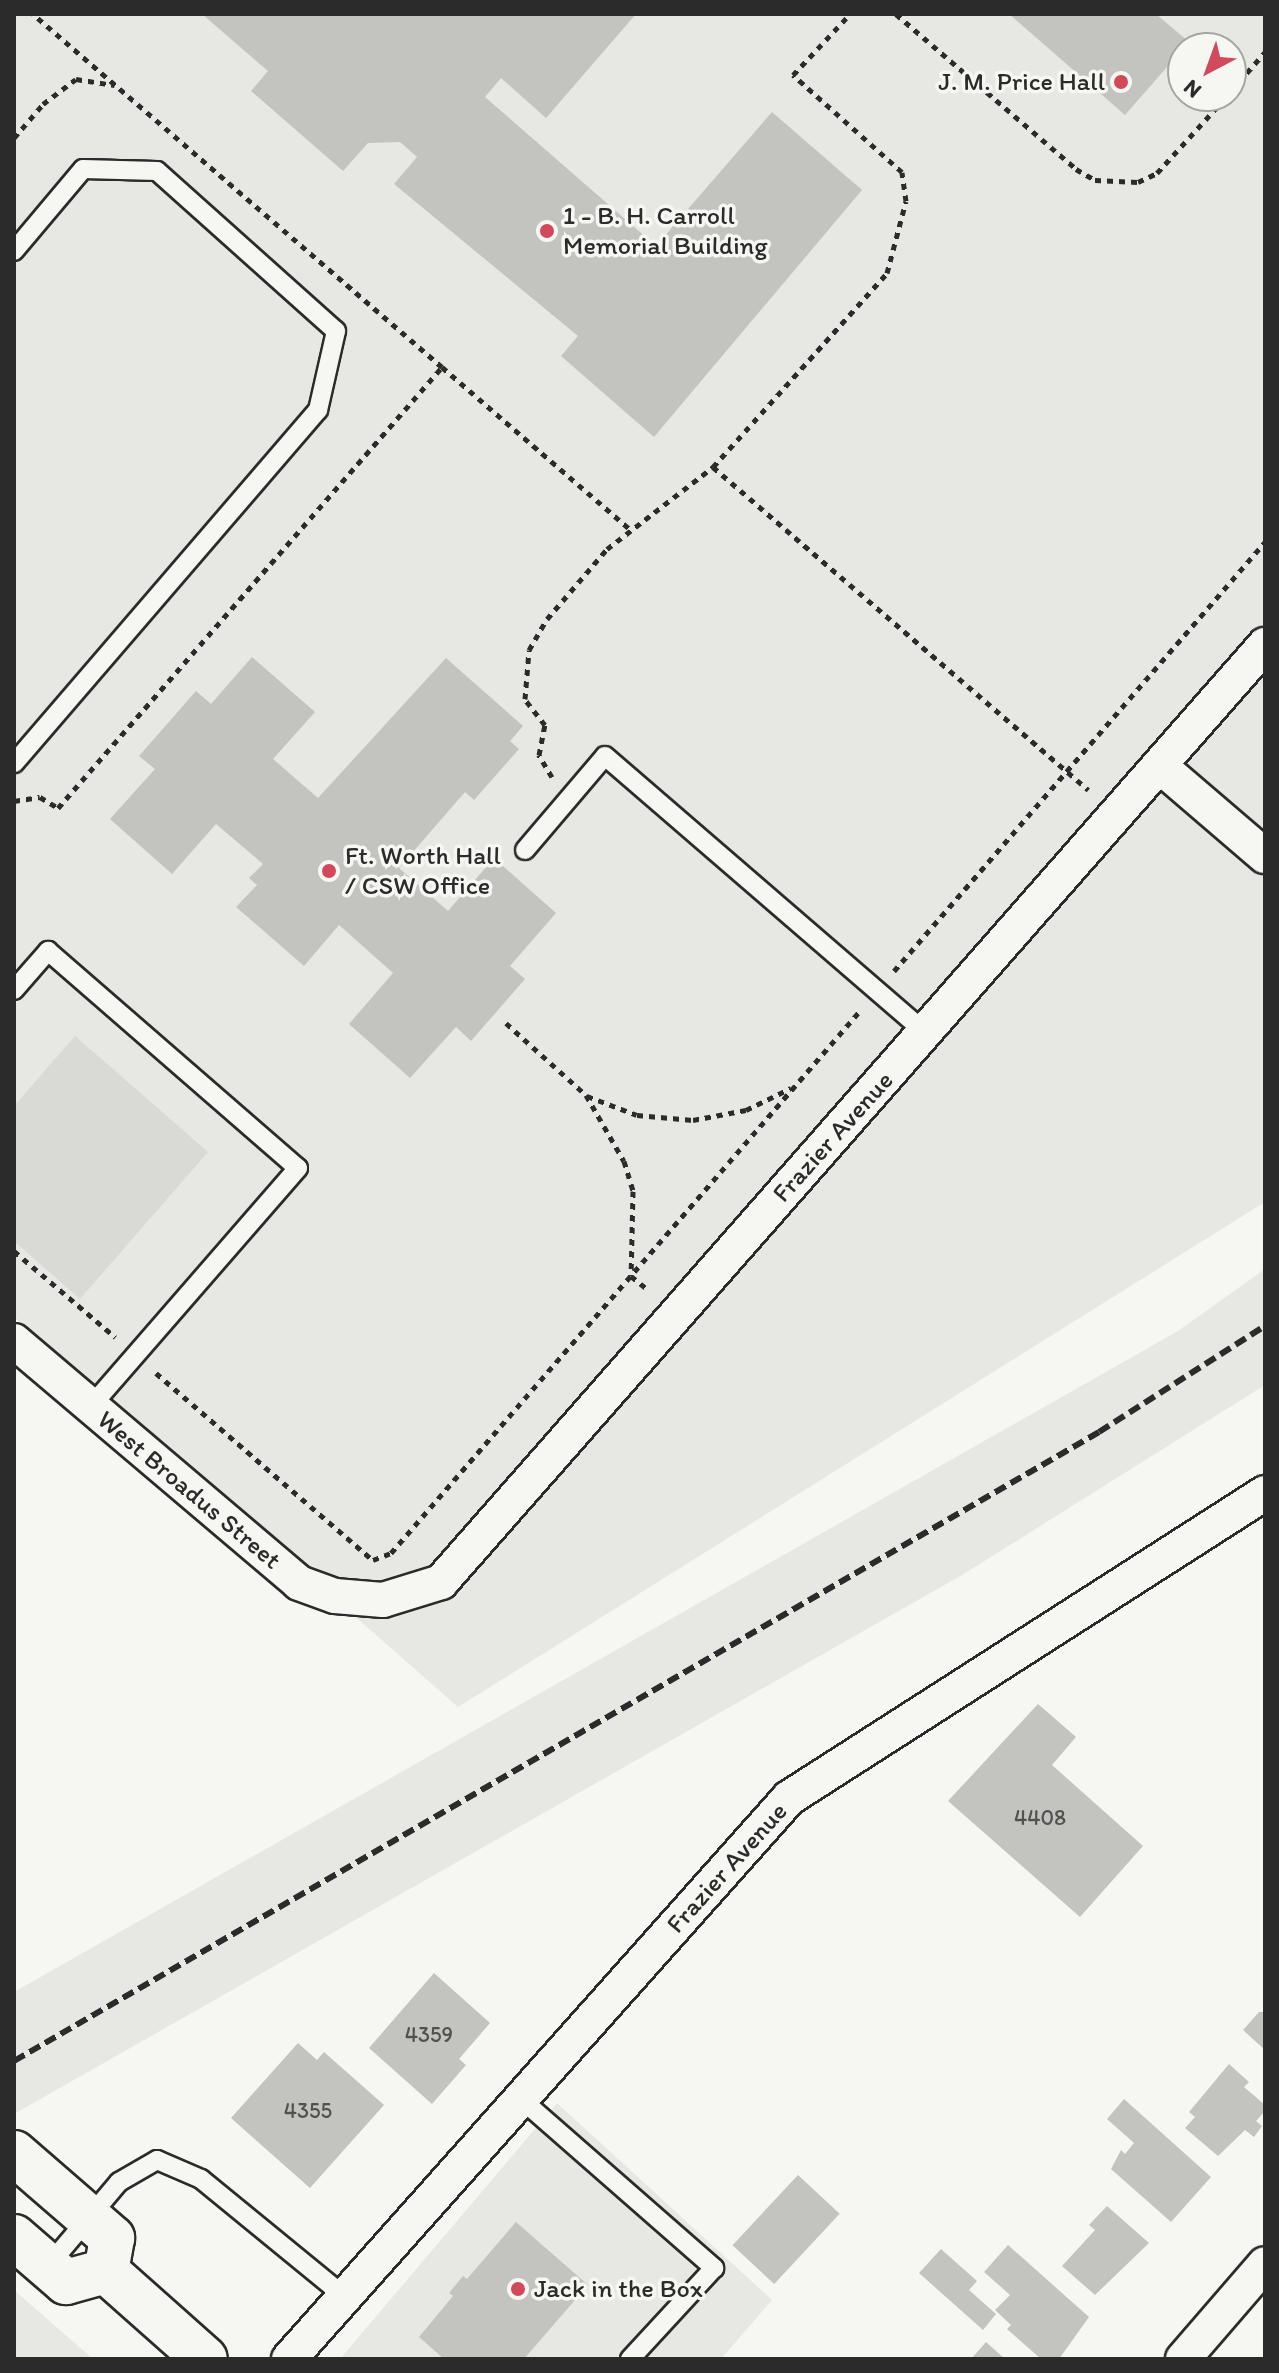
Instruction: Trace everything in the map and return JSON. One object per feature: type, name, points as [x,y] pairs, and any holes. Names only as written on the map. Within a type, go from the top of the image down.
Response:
[{"type":"main road","points":[[14,2153],[112,2238],[106,2271]]},
{"type":"main road","points":[[14,2237],[66,2282],[106,2271]]},
{"type":"main road","points":[[106,2271],[205,2359]]},
{"type":"street","name":"Frazier Avenue","points":[[383,1600],[441,1582],[1161,767],[1265,645]]},
{"type":"street","points":[[1161,767],[1265,856]]},
{"type":"street","name":"West Broadus Street","points":[[14,1341],[299,1583],[335,1596],[383,1600]]},
{"type":"street","name":"Frazier Avenue","points":[[289,2359],[789,1798],[1265,1493]]},
{"type":"street","points":[[1183,2359],[1265,2264]]},
{"type":"lane","points":[[14,251],[83,169],[157,171],[336,331],[318,410],[14,763]]},
{"type":"lane","points":[[525,850],[605,756],[926,1033]]},
{"type":"lane","points":[[14,990],[48,951],[298,1168],[91,1406]]},
{"type":"lane","points":[[521,2099],[714,2268],[630,2359]]},
{"type":"lane","points":[[48,2266],[119,2182],[157,2160],[201,2179],[345,2297]]},
{"type":"path","points":[[33,14],[631,530]]},
{"type":"path","points":[[566,802],[539,755],[545,725],[525,699],[529,650],[547,619],[607,549],[713,467],[887,273],[906,201],[902,172],[793,75],[850,14]]},
{"type":"path","points":[[896,14],[1076,169],[1095,180],[1138,182],[1157,173],[1212,112]]},
{"type":"path","points":[[1247,73],[1265,52]]},
{"type":"path","points":[[14,138],[43,104],[76,79],[116,86]]},
{"type":"path","points":[[14,801],[40,797],[58,808],[442,367]]},
{"type":"path","points":[[713,467],[1117,816]]},
{"type":"path","points":[[14,1251],[373,1560],[391,1553],[1265,542]]},
{"type":"path","points":[[506,1023],[586,1095],[624,1161],[633,1191],[631,1276]]},
{"type":"path","points":[[586,1095],[637,1115],[693,1120],[746,1110],[796,1086]]},
{"type":"path","points":[[631,1276],[676,1315]]},
{"type":"shaded area","points":[[14,14],[1265,14],[1265,1202],[458,1707],[14,1317]]},
{"type":"shaded area","points":[[75,1036],[208,1152],[80,1299],[14,1241],[14,1106]]},
{"type":"shaded area","points":[[1265,1269],[1265,1385],[962,1575],[14,2114],[14,1992],[1178,1331]]},
{"type":"shaded area","points":[[557,2103],[772,2300],[721,2359],[340,2359]]},
{"type":"shaded area","points":[[14,2290],[93,2359],[14,2359]]},
{"type":"building","name":"1 - B. H. Carroll Memorial Building","points":[[202,14],[636,14],[546,118],[501,78],[485,97],[656,246],[772,112],[862,190],[654,437],[561,356],[578,336],[394,184],[417,157],[400,142],[368,143],[343,171],[251,91],[268,71]]},
{"type":"building","name":"J. M. Price Hall","points":[[1009,14],[1156,14],[1177,32],[1167,32],[1167,67],[1125,115]]},
{"type":"building","name":"Ft. Worth Hall / CSW Office","points":[[252,657],[315,712],[273,759],[318,798],[446,658],[523,726],[510,741],[519,749],[474,800],[465,792],[399,868],[448,911],[494,858],[556,913],[510,966],[525,979],[471,1041],[456,1027],[410,1078],[349,1024],[393,973],[339,925],[304,966],[236,907],[257,885],[249,878],[263,864],[216,824],[172,874],[110,819],[155,769],[139,756],[196,691],[211,704]]},
{"type":"building","points":[[1038,1704],[1076,1737],[1052,1765],[1143,1846],[1080,1917],[948,1801]]},
{"type":"building","points":[[434,1973],[490,2023],[459,2059],[466,2065],[432,2104],[369,2048]]},
{"type":"building","points":[[1259,2012],[1265,2012],[1265,2050],[1243,2030]]},
{"type":"building","points":[[298,2043],[317,2060],[324,2052],[384,2105],[310,2188],[231,2118]]},
{"type":"building","points":[[1229,2064],[1249,2082],[1244,2087],[1265,2105],[1265,2111],[1256,2121],[1262,2126],[1254,2137],[1245,2130],[1218,2156],[1185,2128],[1195,2117],[1189,2112]]},
{"type":"building","points":[[1124,2099],[1211,2177],[1171,2222],[1111,2169],[1121,2150],[1125,2154],[1134,2143],[1107,2119]]},
{"type":"building","points":[[798,2175],[840,2214],[774,2284],[733,2245]]},
{"type":"building","points":[[1107,2206],[1149,2243],[1095,2295],[1062,2266],[1095,2230],[1089,2225]]},
{"type":"building","name":"Jack in the Box","points":[[516,2222],[588,2285],[524,2359],[444,2359],[419,2337],[453,2296],[449,2293],[463,2276],[467,2279]]},
{"type":"building","points":[[1008,2245],[1089,2317],[1059,2359],[1041,2359],[1007,2329],[1011,2325],[995,2310],[1010,2295],[984,2272]]},
{"type":"building","points":[[941,2249],[977,2281],[969,2290],[996,2314],[983,2330],[919,2273]]},
{"type":"building","points":[[986,2342],[1005,2359],[971,2359]]},
{"type":"railway","points":[[14,2061],[1099,1432],[1265,1326]]},
{"type":"place","name":"J. M. Price Hall","points":[[1121,82]]},
{"type":"place","name":"1 - B. H. Carroll Memorial Building","points":[[547,231]]},
{"type":"place","name":"Ft. Worth Hall / CSW Office","points":[[329,871]]},
{"type":"place","name":"Jack in the Box","points":[[518,2289]]}]
